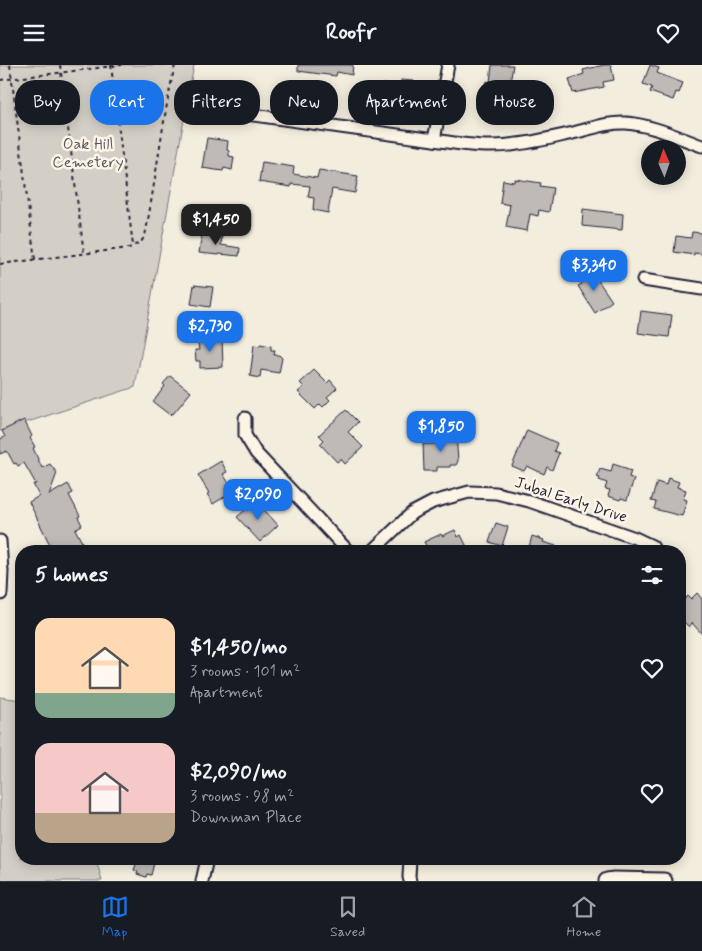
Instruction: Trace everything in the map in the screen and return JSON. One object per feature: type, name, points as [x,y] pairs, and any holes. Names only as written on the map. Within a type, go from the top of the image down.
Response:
[{"type":"street","points":[[434,140],[448,65]]},
{"type":"street","points":[[260,116],[471,146],[494,147],[517,145],[607,124],[624,123],[655,128],[702,146]]},
{"type":"street","points":[[643,280],[702,289]]},
{"type":"street","points":[[245,418],[245,435],[256,453],[342,545]]},
{"type":"street","name":"Jubal Early Drive","points":[[378,545],[412,513],[433,502],[469,492],[496,493],[529,501],[650,545]]},
{"type":"street","points":[[0,541],[1,594]]},
{"type":"street","points":[[202,881],[206,865]]},
{"type":"street","points":[[410,865],[410,881]]},
{"type":"street","points":[[607,881],[664,881]]},
{"type":"path","points":[[10,65],[34,260]]},
{"type":"path","points":[[60,65],[84,254]]},
{"type":"path","points":[[0,80],[122,65]]},
{"type":"path","points":[[0,264],[133,247],[141,242],[145,237],[175,65]]},
{"type":"path","points":[[111,66],[133,247]]},
{"type":"green space","name":"Oak Hill Cemetery","points":[[0,65],[194,65],[191,80],[174,80],[174,125],[183,125],[135,387],[0,431]]},
{"type":"green space","points":[[0,697],[15,699],[15,865],[98,865],[102,881],[0,881]]},
{"type":"building","points":[[298,65],[353,65],[352,75],[337,72],[336,76],[298,71]]},
{"type":"building","points":[[492,65],[513,65],[511,80],[490,80]]},
{"type":"building","points":[[611,65],[614,80],[603,82],[604,87],[573,93],[569,79],[584,74],[583,70]]},
{"type":"building","points":[[650,65],[659,68],[657,73],[683,83],[679,93],[676,92],[673,100],[650,92],[652,87],[643,84]]},
{"type":"building","points":[[207,138],[228,141],[227,150],[229,151],[229,156],[234,157],[232,170],[224,168],[223,171],[202,168]]},
{"type":"building","points":[[262,162],[294,167],[293,174],[317,178],[319,170],[358,176],[355,193],[332,189],[328,213],[313,210],[314,198],[308,197],[310,186],[291,184],[291,187],[259,182]]},
{"type":"building","points":[[515,179],[541,183],[540,186],[553,188],[549,212],[539,210],[538,216],[530,214],[527,231],[506,227],[510,205],[500,203],[503,180],[514,182]]},
{"type":"building","points":[[583,209],[623,214],[622,230],[582,226]]},
{"type":"building","points":[[692,232],[702,233],[702,254],[694,253],[694,255],[674,252],[676,236],[691,238]]},
{"type":"building","points":[[202,233],[222,236],[221,245],[240,248],[239,256],[199,253]]},
{"type":"building","points":[[591,270],[612,301],[595,313],[578,286],[582,284],[578,278]]},
{"type":"building","points":[[194,285],[213,287],[210,307],[191,304]]},
{"type":"building","points":[[641,311],[672,315],[669,337],[638,333]]},
{"type":"building","points":[[204,338],[222,338],[223,367],[200,368],[200,361],[196,361],[195,350],[199,350],[198,343],[204,343]]},
{"type":"building","points":[[260,344],[271,346],[271,350],[275,350],[274,355],[279,355],[282,358],[279,373],[261,370],[260,378],[250,376],[254,345],[260,346]]},
{"type":"building","points":[[314,370],[327,383],[330,380],[337,388],[327,397],[330,400],[323,407],[320,404],[315,409],[298,392],[304,387],[300,383]]},
{"type":"building","points":[[170,376],[191,392],[173,414],[170,415],[153,402]]},
{"type":"building","points":[[346,410],[358,422],[348,432],[363,447],[345,464],[341,459],[337,462],[320,444],[324,440],[319,435]]},
{"type":"building","points":[[24,420],[32,436],[30,438],[35,447],[33,448],[42,468],[50,464],[57,473],[49,495],[68,484],[73,493],[69,495],[80,516],[78,517],[82,525],[75,529],[83,545],[50,545],[29,502],[39,496],[33,484],[36,484],[24,463],[18,466],[16,463],[14,464],[7,451],[0,454],[0,439],[5,437],[2,431]]},
{"type":"building","points":[[527,430],[557,443],[554,451],[559,453],[552,470],[547,467],[544,474],[527,466],[524,471],[512,466]]},
{"type":"building","points":[[443,433],[456,433],[458,461],[456,465],[437,467],[437,471],[424,471],[423,444],[436,444],[436,439],[443,439]]},
{"type":"building","points":[[221,461],[227,472],[223,474],[234,491],[213,504],[207,494],[209,493],[198,475]]},
{"type":"building","points":[[613,464],[631,471],[629,477],[634,479],[627,500],[608,496],[610,490],[605,489],[607,483],[599,480],[600,478],[597,477],[600,469],[611,472]]},
{"type":"building","points":[[668,478],[679,482],[677,487],[686,490],[683,499],[687,500],[682,516],[654,509],[656,502],[651,501],[657,482],[666,485]]},
{"type":"building","points":[[256,501],[278,525],[260,542],[237,517]]},
{"type":"building","points":[[496,523],[508,527],[502,545],[489,542]]},
{"type":"building","points":[[455,530],[458,537],[461,535],[466,545],[426,545],[424,542],[441,534],[442,536]]},
{"type":"building","points":[[532,536],[553,545],[530,545]]},
{"type":"building","points":[[697,593],[702,599],[702,634],[692,623],[689,627],[686,624],[686,598],[688,596],[691,599]]},
{"type":"building","points":[[136,865],[154,865],[151,875],[147,874],[146,877],[137,874],[138,871],[134,870]]}]
